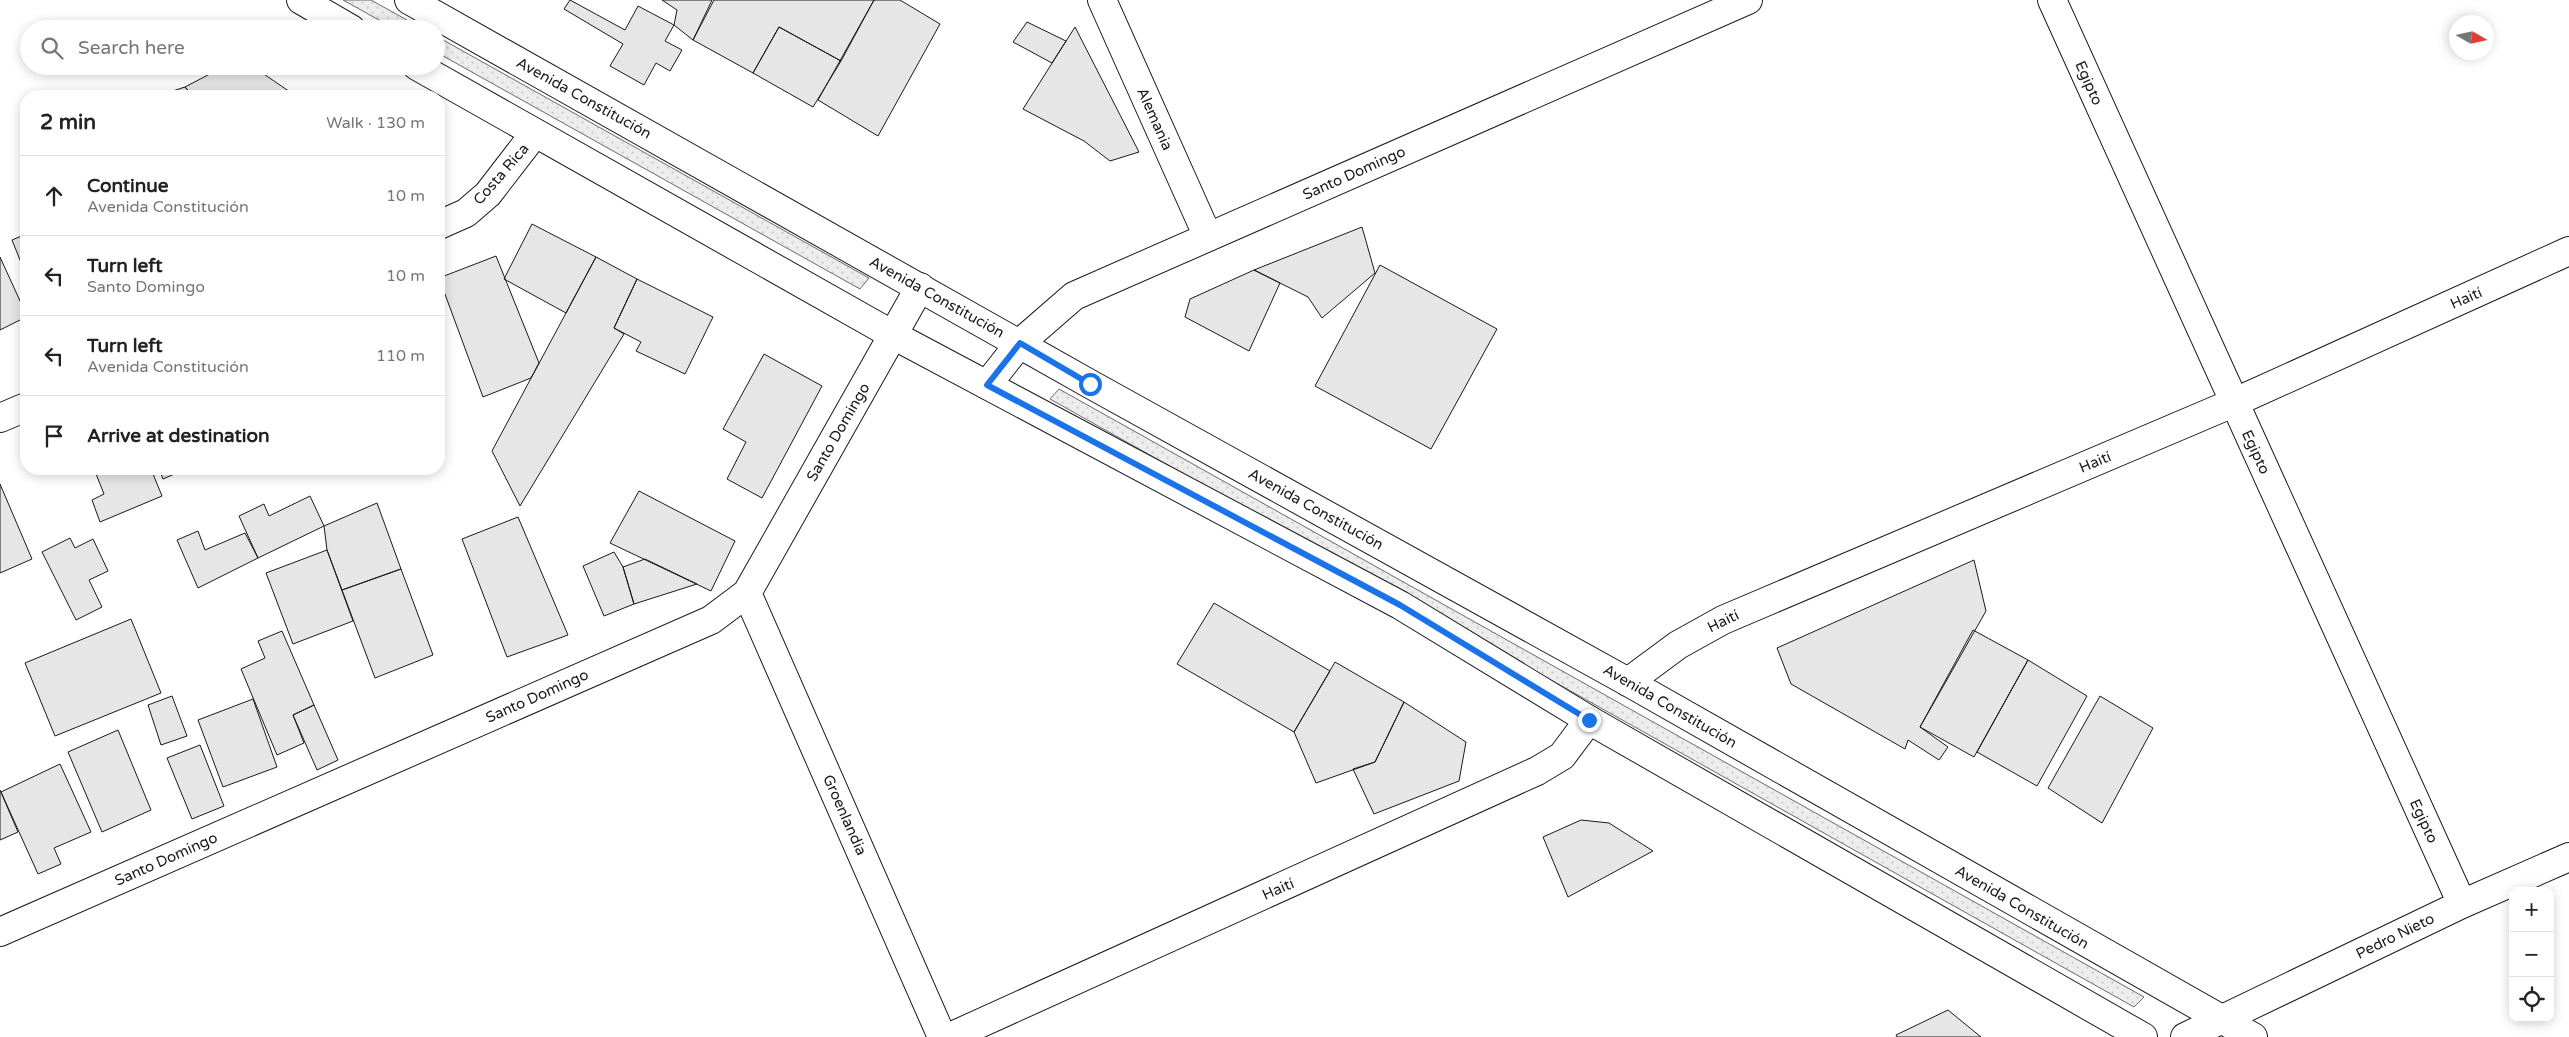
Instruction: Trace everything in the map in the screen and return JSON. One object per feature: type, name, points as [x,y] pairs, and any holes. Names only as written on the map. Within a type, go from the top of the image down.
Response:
[{"type":"street","points":[[301,0],[335,20]]},
{"type":"street","name":"Alemania","points":[[1102,0],[1208,237]]},
{"type":"street","name":"Santo Domingo","points":[[987,385],[1020,343],[1074,296],[1748,0]]},
{"type":"street","name":"Egipto","points":[[2052,0],[2233,403],[2462,904]]},
{"type":"street","name":"Avenida Constitución","points":[[425,3],[920,287],[1628,682],[2252,1037]]},
{"type":"street","points":[[433,75],[893,335],[1400,605],[1589,720],[2143,1037]]},
{"type":"street","name":"Costa Rica","points":[[445,222],[466,213],[488,194],[535,133]]},
{"type":"street","name":"Haití","points":[[1628,682],[1678,645],[1723,620],[2233,403],[2569,252]]},
{"type":"street","name":"Santo Domingo","points":[[0,932],[711,620],[747,593],[920,287]]},
{"type":"street","points":[[0,418],[20,410]]},
{"type":"street","name":"Groenlandia","points":[[747,593],[942,1037]]},
{"type":"street","name":"Haití","points":[[950,1037],[1537,772],[1562,756],[1589,720]]},
{"type":"street","name":"Pedro Nieto","points":[[2186,1037],[2462,904],[2569,856]]},
{"type":"shaded area","points":[[343,0],[371,0],[407,20],[379,20]]},
{"type":"shaded area","points":[[445,41],[869,278],[860,289],[445,57]]},
{"type":"shaded area","points":[[1059,389],[2144,997],[2134,1007],[1050,399]]},
{"type":"building","points":[[570,0],[625,30],[638,6],[674,25],[665,41],[682,50],[670,71],[656,63],[644,85],[610,66],[623,44],[564,9]]},
{"type":"building","points":[[662,0],[712,0],[693,40],[674,25],[677,10]]},
{"type":"building","points":[[714,0],[874,0],[841,61],[779,27],[753,73],[693,40]]},
{"type":"building","points":[[874,0],[900,0],[940,24],[878,136],[818,100]]},
{"type":"building","points":[[1027,22],[1066,41],[1052,63],[1013,42]]},
{"type":"building","points":[[779,27],[841,61],[813,107],[753,73]]},
{"type":"building","points":[[1075,27],[1139,152],[1110,161],[1084,141],[1023,109]]},
{"type":"building","points":[[208,75],[265,75],[287,90],[188,90],[185,87]]},
{"type":"building","points":[[185,87],[188,90],[176,90]]},
{"type":"building","points":[[532,224],[596,257],[566,313],[504,279]]},
{"type":"building","points":[[1362,227],[1375,273],[1322,318],[1308,297],[1254,270]]},
{"type":"building","points":[[20,237],[20,260],[12,240]]},
{"type":"building","points":[[496,256],[539,363],[531,378],[483,397],[445,294],[445,276]]},
{"type":"building","points":[[0,257],[20,301],[20,320],[0,330]]},
{"type":"building","points":[[596,257],[637,279],[614,328],[624,334],[520,506],[492,451]]},
{"type":"building","points":[[1380,265],[1497,329],[1431,449],[1315,386]]},
{"type":"building","points":[[1254,270],[1280,283],[1249,351],[1185,317],[1190,299]]},
{"type":"building","points":[[637,279],[713,317],[685,374],[636,351],[641,342],[614,328]]},
{"type":"building","points":[[764,354],[822,386],[762,498],[727,479],[746,442],[723,429]]},
{"type":"building","points":[[96,475],[153,475],[162,496],[100,522],[92,500],[104,494]]},
{"type":"building","points":[[161,475],[172,475],[163,479]]},
{"type":"building","points":[[0,484],[32,559],[0,573]]},
{"type":"building","points":[[639,491],[735,541],[711,591],[610,543]]},
{"type":"building","points":[[310,496],[324,526],[258,558],[239,516],[264,504],[269,516]]},
{"type":"building","points":[[377,503],[401,569],[342,590],[327,550],[324,526]]},
{"type":"building","points":[[518,517],[568,635],[507,657],[462,539]]},
{"type":"building","points":[[198,531],[205,550],[245,533],[258,558],[198,588],[177,540]]},
{"type":"building","points":[[70,538],[75,548],[93,539],[108,571],[89,580],[102,607],[76,620],[42,552]]},
{"type":"building","points":[[327,550],[353,621],[293,644],[266,573]]},
{"type":"building","points":[[614,552],[623,567],[634,604],[604,616],[583,566]]},
{"type":"building","points":[[645,559],[697,584],[634,604],[623,567]]},
{"type":"building","points":[[1974,560],[1986,611],[1920,727],[1948,747],[1939,760],[1908,740],[1905,749],[1791,684],[1777,648]]},
{"type":"building","points":[[401,569],[433,655],[375,678],[342,590]]},
{"type":"building","points":[[1214,603],[1330,671],[1294,732],[1177,664]]},
{"type":"building","points":[[131,619],[161,693],[55,736],[25,663]]},
{"type":"building","points":[[1973,630],[2028,660],[1974,757],[1920,727]]},
{"type":"building","points":[[282,631],[314,705],[293,715],[304,743],[277,755],[241,669],[265,658],[258,641]]},
{"type":"building","points":[[2028,660],[2087,696],[2037,786],[1977,752]]},
{"type":"building","points":[[1335,662],[1404,702],[1375,762],[1316,783],[1294,732]]},
{"type":"building","points":[[172,696],[187,736],[161,745],[148,705]]},
{"type":"building","points":[[2100,696],[2153,728],[2102,823],[2048,788]]},
{"type":"building","points":[[253,699],[277,767],[223,787],[198,720]]},
{"type":"building","points":[[1404,702],[1466,742],[1459,781],[1374,814],[1353,769],[1375,762]]},
{"type":"building","points":[[314,705],[338,760],[317,770],[293,715]]},
{"type":"building","points":[[118,730],[151,810],[102,832],[68,752]]},
{"type":"building","points":[[200,745],[224,806],[192,819],[167,758]]},
{"type":"building","points":[[60,764],[91,832],[54,848],[61,864],[38,874],[1,792]]},
{"type":"building","points":[[0,790],[18,832],[0,840]]},
{"type":"building","points":[[1581,820],[1609,823],[1653,851],[1568,897],[1543,837]]},
{"type":"building","points":[[1948,1010],[1981,1037],[1897,1037],[1896,1035]]},
{"type":"route","points":[[1090,384],[1020,343],[987,385],[1400,605],[1589,720]]}]
